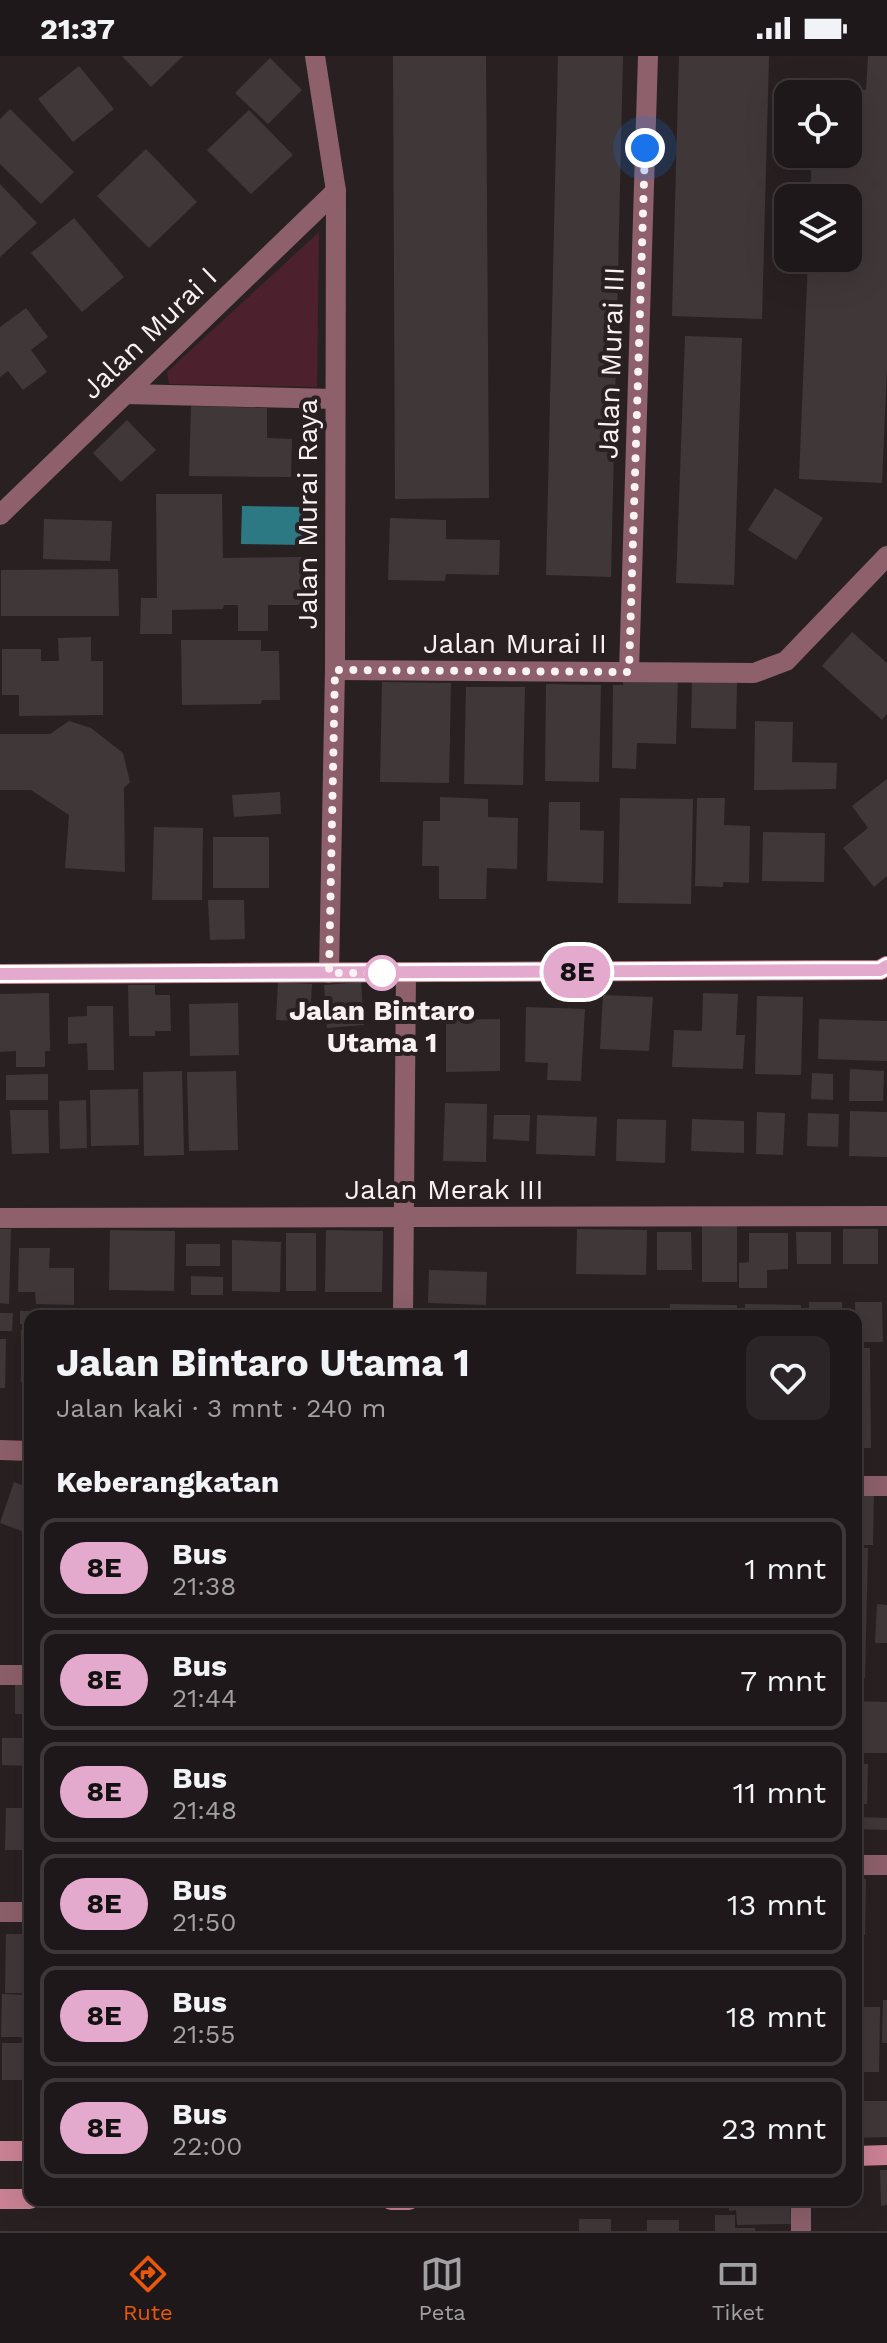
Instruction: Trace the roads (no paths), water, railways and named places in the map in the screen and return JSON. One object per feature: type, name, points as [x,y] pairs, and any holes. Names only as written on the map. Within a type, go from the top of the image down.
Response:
[{"type":"main road","points":[[0,974],[880,970],[887,966]]},
{"type":"main road","points":[[0,2151],[24,2151]]},
{"type":"main road","points":[[862,2156],[887,2155]]},
{"type":"main road","points":[[0,2199],[24,2199]]},
{"type":"street","name":"Jalan Murai Raya","points":[[315,56],[336,191],[335,670],[329,973]]},
{"type":"street","name":"Jalan Murai III","points":[[629,672],[648,56]]},
{"type":"street","name":"Jalan Murai I","points":[[0,515],[336,191]]},
{"type":"street","points":[[126,394],[334,399]]},
{"type":"street","name":"Jalan Murai II","points":[[335,670],[754,673],[786,661],[887,556]]},
{"type":"street","points":[[403,1310],[406,973]]},
{"type":"street","name":"Jalan Merak III","points":[[0,1218],[887,1216]]},
{"type":"street","points":[[0,1450],[24,1451]]},
{"type":"street","points":[[862,1486],[887,1486]]},
{"type":"street","points":[[0,1675],[24,1675]]},
{"type":"street","points":[[862,1865],[887,1865]]},
{"type":"street","points":[[0,1912],[24,1912]]},
{"type":"street","points":[[801,2206],[801,2231]]},
{"type":"water","points":[[242,506],[307,507],[306,545],[241,544]]},
{"type":"place","name":"Jalan Bintaro Utama 1","points":[[382,973]]}]
